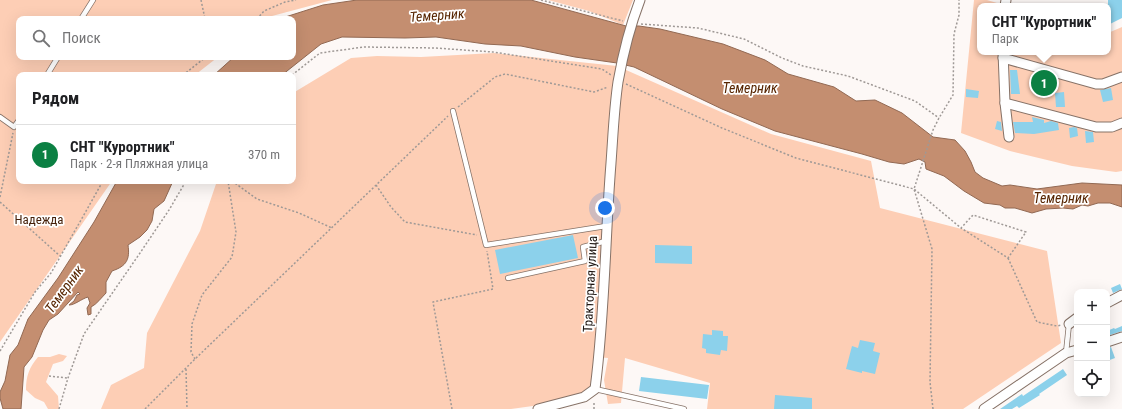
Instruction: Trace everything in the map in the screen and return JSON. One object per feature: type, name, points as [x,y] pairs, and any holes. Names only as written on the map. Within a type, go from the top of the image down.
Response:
[{"type":"street","name":"Тракторная улица","points":[[594,389],[600,348],[606,226],[618,81],[631,24],[640,0]]},
{"type":"street","points":[[1009,137],[1005,103],[1003,55],[1096,84],[1103,84],[1122,77]]},
{"type":"street","points":[[1005,103],[1096,127],[1112,127],[1122,123]]},
{"type":"street","points":[[1110,301],[1122,295]]},
{"type":"street","points":[[1069,324],[1074,320]]},
{"type":"street","points":[[1110,341],[1122,337]]},
{"type":"street","points":[[984,409],[1066,353],[1074,351]]},
{"type":"street","points":[[538,409],[584,397],[594,389]]},
{"type":"lane","points":[[83,16],[93,0]]},
{"type":"lane","points":[[49,72],[56,60]]},
{"type":"lane","points":[[453,111],[486,246],[606,226]]},
{"type":"lane","points":[[0,117],[14,127],[16,124]]},
{"type":"lane","points":[[508,278],[586,261],[583,247],[606,241]]},
{"type":"lane","points":[[1066,353],[1069,324]]},
{"type":"lane","points":[[594,389],[684,409]]},
{"type":"path","points":[[201,0],[204,16]]},
{"type":"path","points":[[260,16],[264,12],[285,2],[296,0]]},
{"type":"path","points":[[541,0],[631,24],[698,28],[744,39],[782,58],[803,66],[848,76],[915,101],[939,118]]},
{"type":"path","points":[[933,409],[930,382],[932,249],[914,189],[933,130],[953,95],[954,34],[959,16],[960,0]]},
{"type":"path","points":[[296,72],[320,53],[364,47],[436,48],[493,52],[602,69],[618,81],[729,131],[796,158],[914,189],[961,228],[1008,258],[1037,322],[1056,326],[1069,324]]},
{"type":"path","points":[[187,72],[202,60]]},
{"type":"path","points":[[145,409],[453,111],[495,76],[505,74],[594,92],[604,90],[618,81]]},
{"type":"path","points":[[0,197],[14,127]]},
{"type":"path","points":[[0,351],[34,292],[51,273],[102,184]]},
{"type":"path","points":[[59,409],[68,378],[84,334],[169,210],[184,184]]},
{"type":"path","points":[[195,359],[192,352],[192,324],[202,295],[232,257],[236,232],[228,184]]},
{"type":"path","points":[[236,184],[257,199],[299,213],[332,228]]},
{"type":"path","points":[[376,185],[391,207],[406,222],[484,236]]},
{"type":"path","points":[[0,202],[60,256]]},
{"type":"path","points":[[961,228],[973,215],[1026,232],[1008,258]]},
{"type":"path","points":[[452,409],[433,302],[493,289],[486,246]]},
{"type":"path","points":[[186,368],[188,409]]},
{"type":"path","points":[[49,376],[68,378]]},
{"type":"green space","name":"Надежда","points":[[0,0],[332,0],[272,16],[16,16],[16,60],[214,60],[199,72],[16,72],[16,184],[110,184],[0,342]]},
{"type":"green space","points":[[548,0],[633,0],[623,25],[589,11]]},
{"type":"green space","points":[[974,0],[987,0],[997,3],[977,3],[977,55],[1111,55],[1111,32],[1122,27],[1122,171],[1116,172],[1072,166],[1010,151],[961,133]]},
{"type":"green space","points":[[494,53],[617,66],[771,134],[871,161],[880,208],[1047,251],[1061,343],[963,409],[707,409],[710,383],[625,358],[621,403],[608,404],[604,380],[608,358],[595,357],[590,388],[572,398],[540,405],[511,409],[101,409],[111,385],[144,368],[147,333],[200,231],[216,184],[296,184],[296,91],[351,58],[377,56],[421,57]]},
{"type":"green space","points":[[59,354],[67,356],[63,361],[53,364],[46,382],[58,396],[59,409],[48,409],[44,402],[35,398],[26,390],[27,376],[38,357],[50,357]]},
{"type":"water","points":[[357,0],[531,0],[626,26],[660,29],[723,44],[765,60],[788,74],[834,87],[856,101],[875,100],[902,113],[933,137],[955,140],[965,151],[975,172],[983,178],[1002,186],[1010,185],[1037,189],[1082,183],[1122,185],[1122,207],[1110,203],[1098,203],[1088,206],[1082,205],[1073,209],[1046,209],[1032,213],[1015,208],[1005,208],[1000,205],[984,203],[964,191],[944,176],[926,169],[925,162],[919,159],[904,164],[889,162],[775,131],[722,109],[634,67],[521,46],[485,44],[436,37],[342,37],[321,44],[286,72],[217,72],[231,60],[296,60],[296,16],[288,16],[323,5]]},
{"type":"water","name":"Темерник","points":[[115,184],[172,184],[164,201],[154,209],[152,221],[147,230],[128,245],[128,258],[121,267],[112,271],[106,282],[106,293],[91,307],[91,314],[88,315],[87,308],[90,303],[88,297],[69,305],[74,301],[77,295],[80,294],[78,292],[58,314],[49,320],[43,330],[32,357],[24,367],[21,409],[3,409],[0,392],[5,381],[10,355],[18,345],[28,319],[58,278],[94,222]]},
{"type":"building","points":[[1108,0],[1122,0],[1122,18],[1111,24],[1111,3],[1108,3]]},
{"type":"building","points":[[1010,70],[1017,70],[1020,94],[1011,94]]},
{"type":"building","points":[[1036,76],[1043,76],[1043,79],[1056,79],[1056,85],[1037,87]]},
{"type":"building","points":[[1111,88],[1113,100],[1103,102],[1100,90]]},
{"type":"building","points":[[966,89],[979,91],[978,98],[966,97]]},
{"type":"building","points":[[1064,92],[1065,107],[1056,107],[1055,93]]},
{"type":"building","points":[[1032,117],[1044,120],[1044,123],[1051,121],[1058,123],[1059,130],[1034,134],[1015,133],[1013,122],[1033,122]]},
{"type":"building","points":[[997,121],[1001,122],[1002,131],[995,129]]},
{"type":"building","points":[[1069,128],[1077,128],[1078,136],[1070,138]]},
{"type":"building","points":[[1085,131],[1093,132],[1094,142],[1086,143]]},
{"type":"building","points":[[573,235],[578,258],[500,274],[495,250]]},
{"type":"building","points":[[655,245],[692,246],[692,264],[655,263]]},
{"type":"building","points":[[1120,284],[1122,289],[1113,293],[1111,288]]},
{"type":"building","points":[[1122,326],[1122,331],[1110,335],[1110,330]]},
{"type":"building","points":[[712,330],[723,331],[723,336],[728,336],[727,351],[721,350],[720,355],[706,353],[706,349],[702,348],[703,334],[712,335]]},
{"type":"building","points":[[860,340],[875,343],[873,351],[880,353],[875,374],[862,371],[862,373],[846,369],[852,346],[858,348]]},
{"type":"building","points":[[1110,347],[1115,358],[1110,360]]},
{"type":"building","points":[[1063,369],[1067,375],[1039,394],[1040,395],[1019,408],[1017,406],[1012,409],[1000,409],[1022,394],[1023,396]]},
{"type":"building","points":[[641,377],[709,385],[707,399],[639,391]]},
{"type":"building","points":[[775,395],[812,398],[812,409],[774,409]]},
{"type":"place","name":"СНТ \"Курортник\"","points":[[1044,83]]}]
